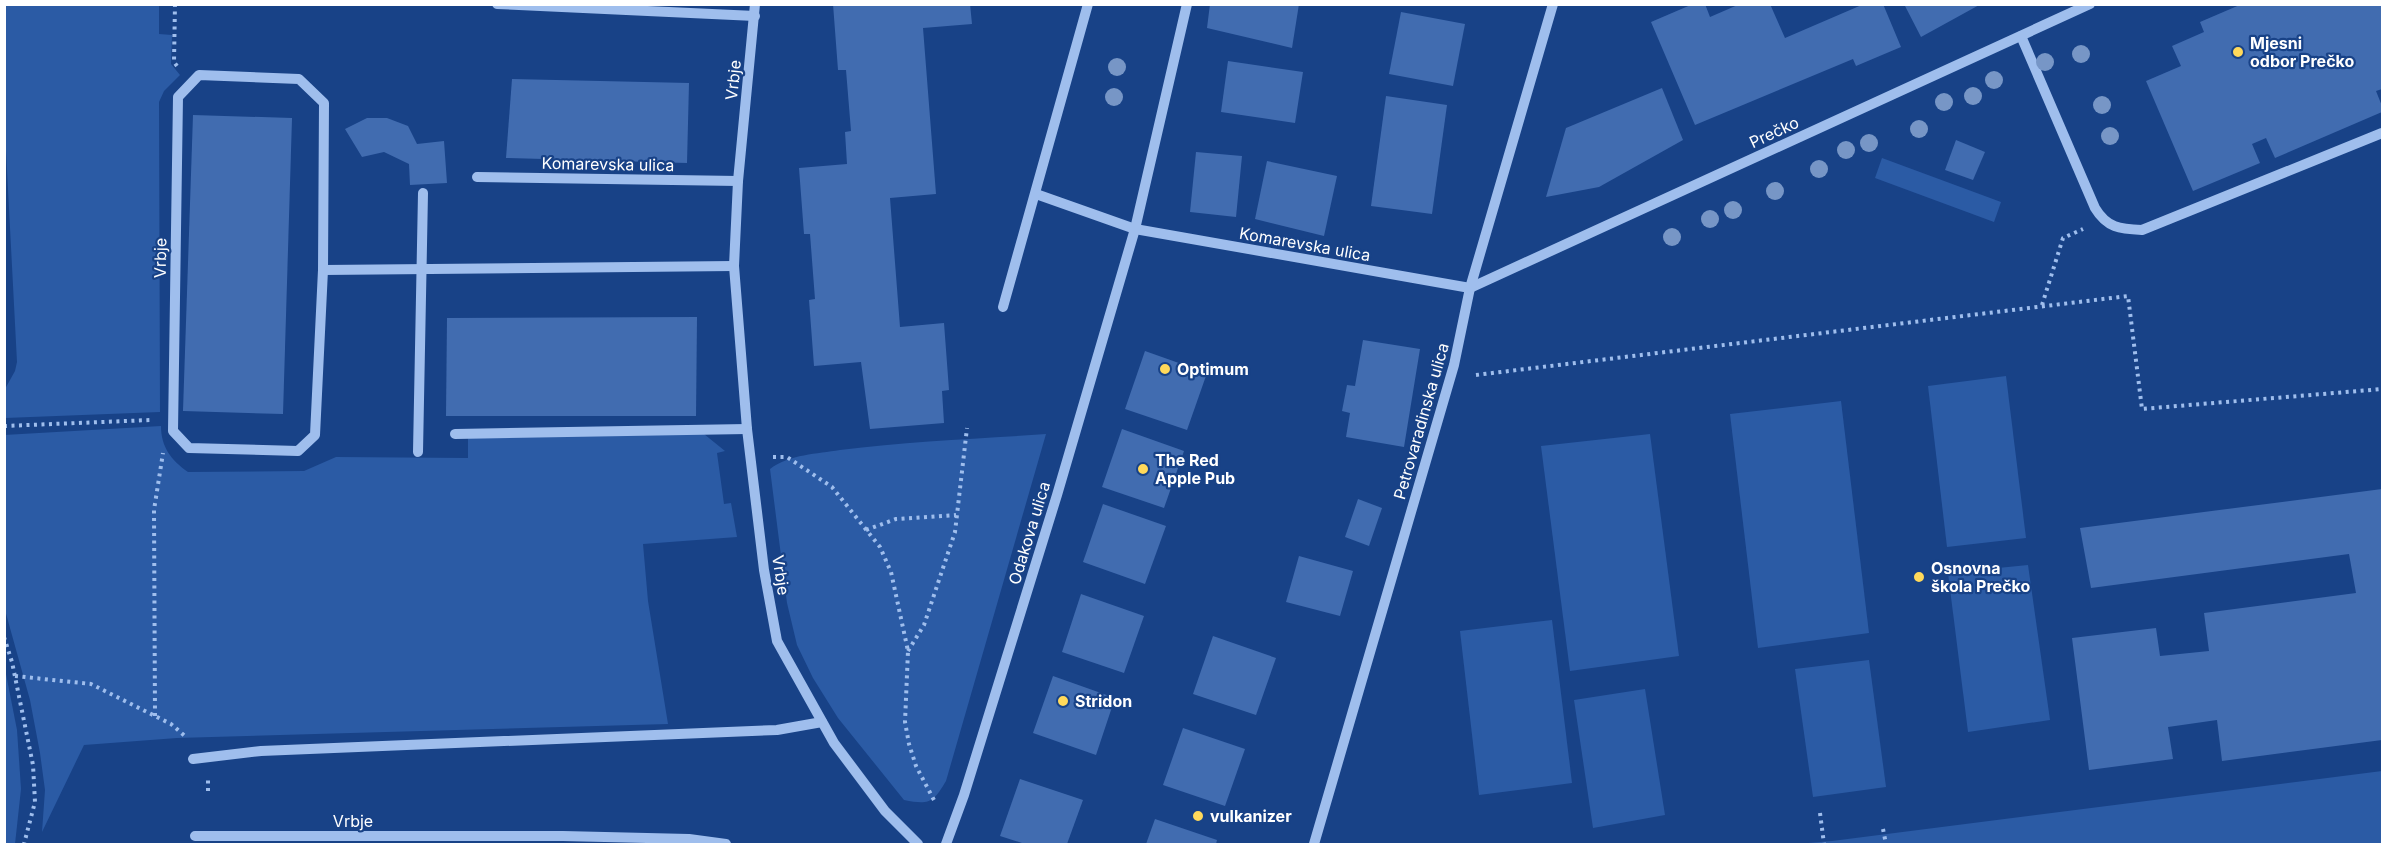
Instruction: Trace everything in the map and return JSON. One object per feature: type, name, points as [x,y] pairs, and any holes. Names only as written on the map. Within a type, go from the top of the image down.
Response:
[{"type":"street","points":[[497,4],[755,10]]},
{"type":"street","points":[[1003,307],[1088,4]]},
{"type":"street","name":"Odakova ulica","points":[[946,844],[964,795],[1050,516],[1135,229],[1186,4]]},
{"type":"street","name":"Petrovaradinska ulica","points":[[1314,844],[1454,365],[1470,288],[1553,4]]},
{"type":"street","name":"Prečko","points":[[1470,288],[2090,4]]},
{"type":"street","name":"Vrbje","points":[[755,10],[738,181],[734,266],[747,429],[765,570],[777,641],[834,743],[885,811],[918,844]]},
{"type":"street","points":[[2021,36],[2095,208],[2103,220],[2122,229],[2142,230],[2382,133]]},
{"type":"street","name":"Vrbje","points":[[199,75],[298,79],[324,103],[322,270],[315,435],[298,451],[189,448],[173,431],[178,97],[190,84],[199,75]]},
{"type":"street","name":"Komarevska ulica","points":[[477,177],[738,181]]},
{"type":"street","points":[[418,452],[423,193]]},
{"type":"street","points":[[1036,194],[1135,229]]},
{"type":"street","name":"Komarevska ulica","points":[[1135,229],[1470,288]]},
{"type":"street","points":[[322,270],[734,266]]},
{"type":"street","points":[[454,434],[747,429]]},
{"type":"street","points":[[192,759],[261,751],[777,730],[822,722]]},
{"type":"street","name":"Vrbje","points":[[195,836],[563,836],[689,839],[726,844]]},
{"type":"path","points":[[175,4],[174,62],[190,84]]},
{"type":"path","points":[[2042,305],[2063,238],[2103,220]]},
{"type":"path","points":[[1467,371],[1474,375],[1486,374],[2128,296],[2142,409],[2382,389]]},
{"type":"path","points":[[4,426],[173,419]]},
{"type":"path","points":[[908,651],[924,625],[955,532],[967,428]]},
{"type":"path","points":[[154,716],[154,510],[164,448]]},
{"type":"path","points":[[769,458],[787,457],[832,487],[880,547],[891,572],[908,651],[905,722],[916,766],[935,802]]},
{"type":"path","points":[[866,530],[896,519],[957,515]]},
{"type":"path","points":[[4,637],[15,676],[33,774],[35,802],[24,844]]},
{"type":"path","points":[[15,676],[91,684],[171,724],[208,757],[208,791]]},
{"type":"path","points":[[1820,813],[1824,844]]},
{"type":"path","points":[[1883,829],[1886,844]]},
{"type":"shaded area","points":[[4,5],[159,5],[159,34],[172,35],[171,64],[180,75],[164,91],[159,102],[160,412],[5,418],[5,389],[15,371],[17,362],[5,132]]},
{"type":"shaded area","points":[[1882,158],[2001,202],[1994,222],[1875,178]]},
{"type":"shaded area","points":[[2006,376],[2026,538],[1947,547],[1928,386]]},
{"type":"shaded area","points":[[1841,401],[1869,633],[1758,648],[1730,414]]},
{"type":"shaded area","points":[[161,426],[165,447],[177,463],[188,472],[304,471],[336,457],[468,458],[468,438],[704,434],[725,451],[717,453],[724,504],[731,503],[737,537],[643,544],[648,601],[668,724],[177,738],[84,745],[42,832],[45,790],[40,753],[30,700],[5,610],[4,435]]},
{"type":"shaded area","points":[[1046,434],[946,781],[930,801],[904,800],[838,718],[813,678],[797,645],[787,603],[770,469],[795,457],[840,450],[917,442]]},
{"type":"shaded area","points":[[1650,434],[1679,656],[1570,671],[1541,446]]},
{"type":"shaded area","points":[[2028,565],[2050,720],[1968,732],[1948,573]]},
{"type":"shaded area","points":[[1552,620],[1572,783],[1479,795],[1460,631]]},
{"type":"shaded area","points":[[1869,660],[1886,787],[1813,797],[1795,669]]},
{"type":"shaded area","points":[[5,669],[17,730],[21,789],[15,844],[5,844]]},
{"type":"shaded area","points":[[1645,689],[1665,815],[1593,828],[1574,700]]},
{"type":"shaded area","points":[[2382,771],[2382,844],[1796,844],[1832,841]]},
{"type":"building","points":[[833,4],[970,4],[972,24],[923,28],[936,194],[890,198],[900,327],[944,323],[949,390],[942,391],[944,423],[870,429],[861,362],[814,366],[809,300],[815,299],[810,234],[804,234],[799,168],[847,164],[845,132],[851,131],[846,70],[838,70]]},
{"type":"building","points":[[1210,4],[1299,4],[1292,48],[1207,28]]},
{"type":"building","points":[[1693,4],[1705,4],[1710,17],[1740,4],[1770,4],[1785,38],[1864,4],[1883,4],[1901,47],[1856,66],[1853,59],[1695,125],[1651,22]]},
{"type":"building","points":[[1904,4],[1981,4],[1921,37]]},
{"type":"building","points":[[2242,4],[2382,4],[2382,89],[2376,91],[2382,112],[2275,158],[2266,138],[2252,144],[2260,163],[2193,191],[2146,81],[2181,66],[2172,46],[2204,32],[2200,22]]},
{"type":"building","points":[[1401,12],[1465,24],[1453,86],[1389,74]]},
{"type":"building","points":[[1228,61],[1303,72],[1295,123],[1221,112]]},
{"type":"building","points":[[512,79],[689,83],[687,163],[506,158]]},
{"type":"building","points":[[1662,88],[1683,140],[1599,187],[1546,197],[1566,128]]},
{"type":"building","points":[[1386,96],[1447,105],[1432,214],[1371,206]]},
{"type":"building","points":[[193,115],[292,118],[283,414],[183,411]]},
{"type":"building","points":[[367,118],[387,118],[408,126],[417,144],[444,141],[447,183],[410,185],[409,164],[384,152],[362,157],[345,129]]},
{"type":"building","points":[[1956,140],[1985,152],[1973,180],[1945,170]]},
{"type":"building","points":[[1196,152],[1242,156],[1236,217],[1190,212]]},
{"type":"building","points":[[1267,161],[1337,176],[1324,236],[1255,219]]},
{"type":"building","points":[[697,317],[696,416],[446,416],[447,318]]},
{"type":"building","points":[[1363,340],[1420,349],[1404,447],[1346,437],[1350,413],[1342,411],[1347,385],[1355,386]]},
{"type":"building","points":[[1145,351],[1207,373],[1187,430],[1125,409]]},
{"type":"building","name":"The Red Apple Pub","points":[[1122,429],[1184,451],[1164,508],[1102,487]]},
{"type":"building","points":[[2382,489],[2382,740],[2222,761],[2217,720],[2168,727],[2173,759],[2089,770],[2072,638],[2156,628],[2160,656],[2209,651],[2204,613],[2356,593],[2349,554],[2091,588],[2080,528]]},
{"type":"building","points":[[1358,499],[1382,508],[1369,546],[1345,537]]},
{"type":"building","points":[[1103,504],[1166,526],[1145,584],[1083,562]]},
{"type":"building","points":[[1299,556],[1353,571],[1340,616],[1286,602]]},
{"type":"building","points":[[1081,594],[1144,616],[1124,673],[1062,652]]},
{"type":"building","points":[[1213,636],[1276,658],[1256,715],[1193,694]]},
{"type":"building","points":[[1053,676],[1115,698],[1096,755],[1033,733]]},
{"type":"building","points":[[1183,728],[1245,749],[1225,806],[1163,785]]},
{"type":"building","points":[[1020,779],[1083,800],[1067,844],[1025,844],[1000,836]]},
{"type":"building","points":[[1155,819],[1217,840],[1216,844],[1146,844]]},
{"type":"place","name":"Mjesni odbor Prečko","points":[[2238,52]]},
{"type":"place","name":"Optimum","points":[[1165,369]]},
{"type":"place","name":"The Red Apple Pub","points":[[1143,469]]},
{"type":"place","name":"Osnovna škola Prečko","points":[[1919,577]]},
{"type":"place","name":"Stridon","points":[[1063,701]]},
{"type":"place","name":"vulkanizer","points":[[1198,816]]}]
